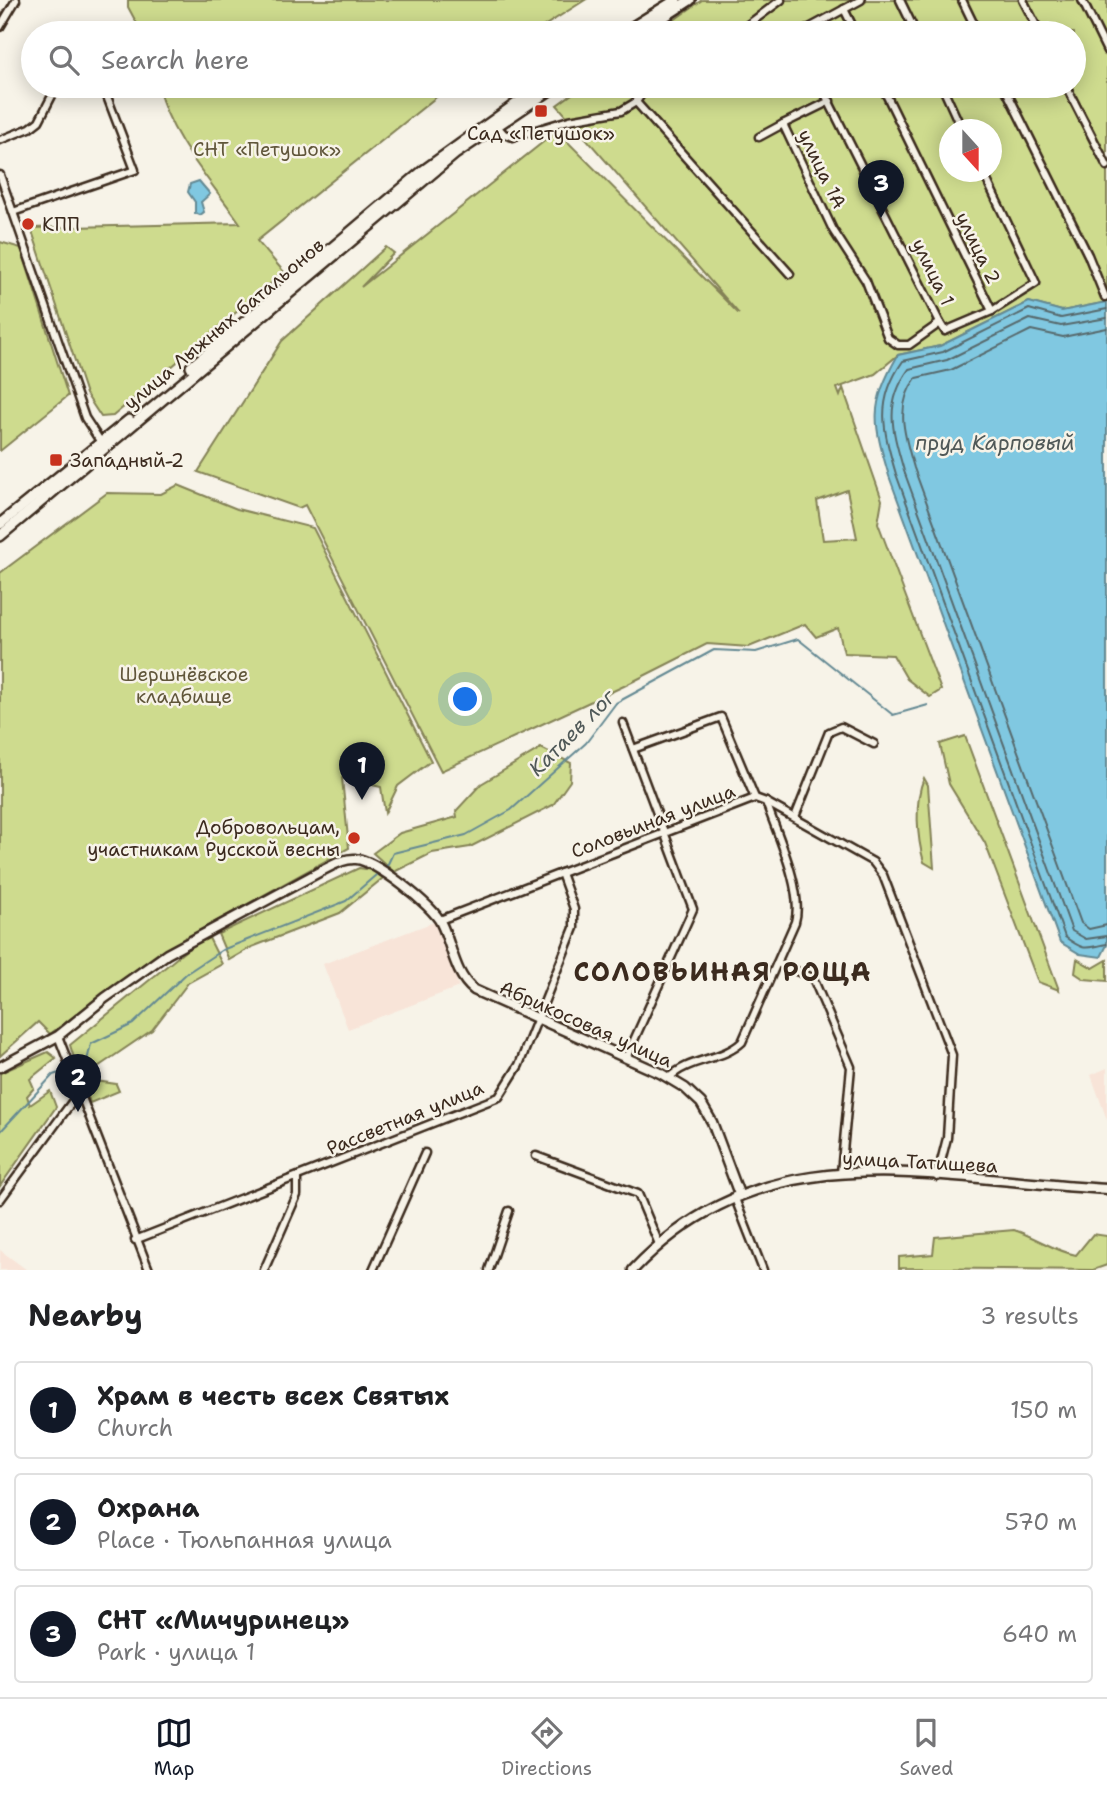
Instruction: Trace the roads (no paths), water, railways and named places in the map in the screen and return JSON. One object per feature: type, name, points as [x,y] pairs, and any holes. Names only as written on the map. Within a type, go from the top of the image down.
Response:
[{"type":"main road","points":[[642,21],[676,0]]},
{"type":"main road","points":[[658,21],[690,0]]},
{"type":"main road","points":[[471,138],[525,98]]},
{"type":"main road","points":[[471,138],[537,98]]},
{"type":"main road","name":"улица Лыжных батальонов","points":[[0,536],[102,445],[471,138]]},
{"type":"main road","name":"улица Лыжных батальонов","points":[[0,524],[102,445]]},
{"type":"street","points":[[0,27],[16,0]]},
{"type":"street","points":[[753,21],[781,0]]},
{"type":"street","points":[[822,21],[861,0]]},
{"type":"street","points":[[901,0],[911,21]]},
{"type":"street","points":[[962,0],[972,21]]},
{"type":"street","points":[[1023,0],[1034,21]]},
{"type":"street","points":[[1082,0],[1107,51]]},
{"type":"street","points":[[844,9],[850,21]]},
{"type":"street","points":[[0,140],[30,128],[38,121],[50,98]]},
{"type":"street","points":[[13,212],[135,170],[108,98]]},
{"type":"street","points":[[495,124],[505,134],[522,136],[569,120],[616,112],[639,98]]},
{"type":"street","name":"улица 1","points":[[828,98],[940,323]]},
{"type":"street","name":"улица 2","points":[[887,98],[992,311]]},
{"type":"street","points":[[947,98],[957,119]]},
{"type":"street","points":[[1010,98],[1088,255],[1105,297]]},
{"type":"street","points":[[1072,98],[1107,166]]},
{"type":"street","name":"улица 1А","points":[[830,101],[783,124],[833,230],[866,281],[888,338],[898,345],[909,345],[940,323]]},
{"type":"street","points":[[636,102],[790,275]]},
{"type":"street","points":[[759,137],[783,124]]},
{"type":"street","points":[[0,175],[85,418],[102,445]]},
{"type":"street","points":[[940,323],[945,331],[992,311],[1036,283],[988,182]]},
{"type":"street","points":[[633,748],[721,717],[755,798]]},
{"type":"street","points":[[623,723],[692,903],[692,915],[626,1058]]},
{"type":"street","points":[[795,817],[826,737],[832,729],[841,727],[874,744]]},
{"type":"street","name":"Соловьиная улица","points":[[440,920],[755,798],[766,802],[873,862],[883,875],[952,1055],[947,1138],[937,1177]]},
{"type":"street","points":[[669,1078],[677,1069],[733,1049],[742,1042],[798,907],[766,802]]},
{"type":"street","points":[[0,1067],[58,1036],[167,954],[340,862],[365,860],[395,880],[440,920]]},
{"type":"street","name":"Рассветная улица","points":[[135,1240],[499,1097],[514,1076],[575,923],[561,873]]},
{"type":"street","name":"Абрикосовая улица","points":[[440,920],[467,984],[536,1019],[669,1078],[694,1096],[707,1113],[737,1195]]},
{"type":"street","points":[[777,963],[813,978],[851,1067],[841,1173]]},
{"type":"street","points":[[58,1036],[135,1240],[149,1270]]},
{"type":"street","points":[[0,1200],[80,1091]]},
{"type":"street","points":[[373,1270],[425,1153]]},
{"type":"street","points":[[536,1156],[638,1194],[659,1244]]},
{"type":"street","name":"улица Татищева","points":[[632,1270],[659,1244],[690,1221],[737,1195],[785,1180],[841,1173],[1107,1189]]},
{"type":"street","points":[[264,1270],[297,1195],[297,1178]]},
{"type":"street","points":[[737,1195],[763,1270]]},
{"type":"street","points":[[489,1270],[509,1211]]},
{"type":"water","points":[[199,181],[210,194],[201,202],[204,212],[200,215],[195,213],[195,202],[188,192],[190,184]]},
{"type":"water","name":"пруд Карповый","points":[[1029,302],[1062,311],[1107,302],[1107,945],[1101,957],[1080,954],[1060,942],[889,476],[877,427],[878,401],[898,355],[940,346]]},
{"type":"waterway","name":"Катаев лог","points":[[387,866],[393,853],[466,835],[511,810],[586,743],[616,703],[714,650],[756,652],[798,639],[893,715],[928,705]]},
{"type":"waterway","name":"Катаев лог","points":[[80,1067],[86,1065],[91,1044],[133,1024],[187,973],[222,950],[346,901],[376,875]]},
{"type":"waterway","name":"Катаев лог","points":[[0,1132],[53,1075],[65,1071]]},
{"type":"place","name":"Сад «Петушок»","points":[[541,111]]},
{"type":"place","name":"СНТ «Мичуринец»","points":[[881,218]]},
{"type":"place","name":"КПП","points":[[28,224]]},
{"type":"place","name":"Западный-2","points":[[56,460]]},
{"type":"place","name":"Храм в честь всех Святых","points":[[362,800]]},
{"type":"place","name":"Добровольцам, участникам Русской весны","points":[[354,838]]},
{"type":"place","name":"Охрана","points":[[78,1112]]},
{"type":"district","name":"СОЛОВЬИНАЯ РОЩА","points":[[723,971]]},
{"type":"park label","name":"СНТ «Петушок»","points":[[267,149]]},
{"type":"park label","name":"Шершнёвское кладбище","points":[[184,685]]}]
